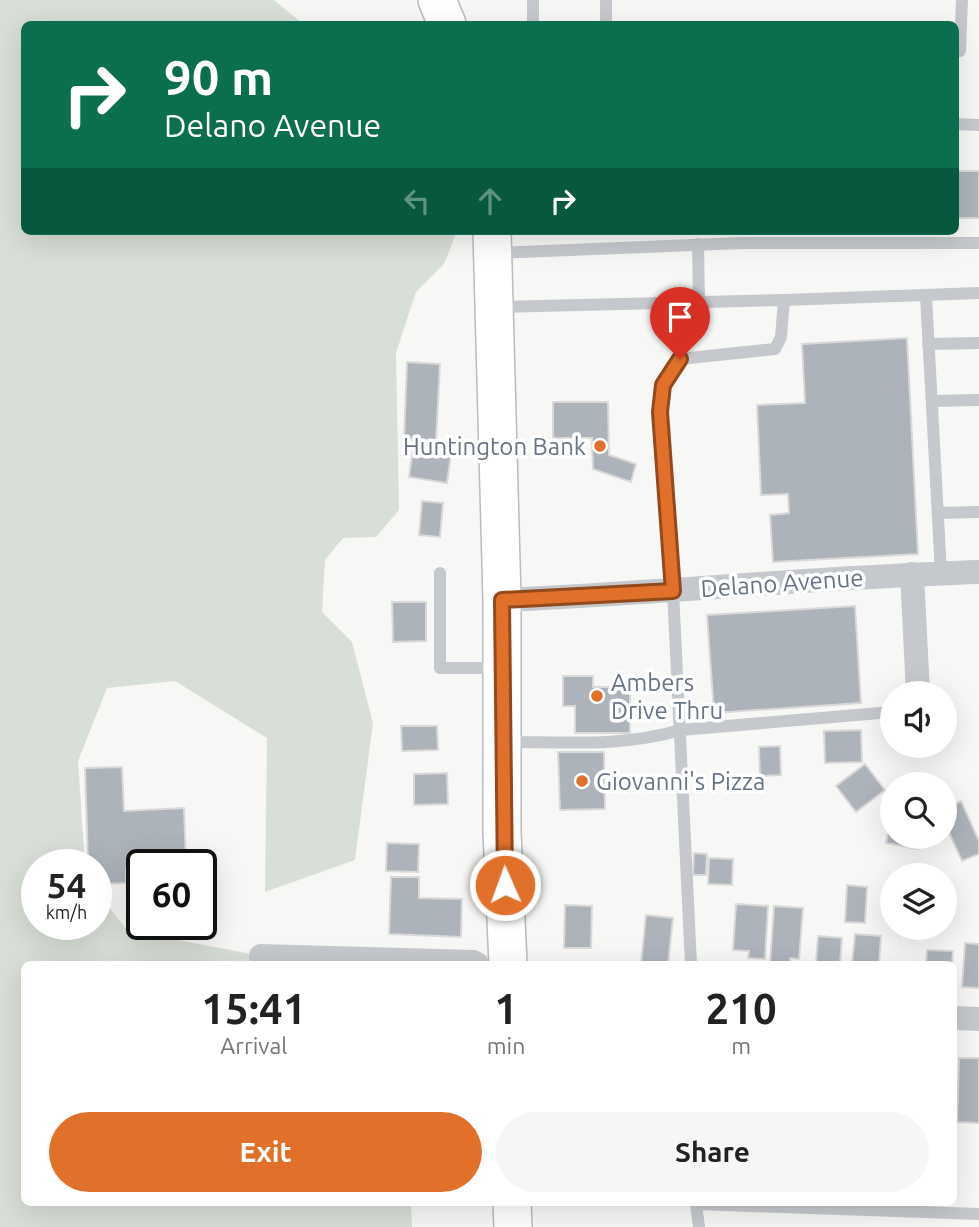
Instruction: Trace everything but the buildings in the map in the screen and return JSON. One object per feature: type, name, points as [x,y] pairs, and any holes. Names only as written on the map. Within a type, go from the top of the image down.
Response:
[{"type":"main road","points":[[437,0],[446,21]]},
{"type":"main road","points":[[493,242],[502,600],[502,832],[508,961]]},
{"type":"main road","points":[[512,1206],[513,1227]]},
{"type":"street","name":"Delano Avenue","points":[[502,600],[979,572]]},
{"type":"street","points":[[912,574],[917,681]]},
{"type":"street","points":[[261,956],[438,961]]},
{"type":"street","points":[[957,1018],[979,1019]]},
{"type":"lane","points":[[533,0],[533,21]]},
{"type":"lane","points":[[606,0],[606,21]]},
{"type":"lane","points":[[959,51],[962,0]]},
{"type":"lane","points":[[959,124],[979,125]]},
{"type":"lane","points":[[493,242],[979,243]]},
{"type":"lane","points":[[698,244],[699,302]]},
{"type":"lane","points":[[495,307],[979,293]]},
{"type":"lane","points":[[926,296],[941,573]]},
{"type":"lane","points":[[691,961],[673,591],[660,412],[663,385],[680,359],[775,349],[781,337],[784,300]]},
{"type":"lane","points":[[928,344],[979,343]]},
{"type":"lane","points":[[932,401],[979,400]]},
{"type":"lane","points":[[938,513],[979,512]]},
{"type":"lane","points":[[440,573],[440,668],[502,668]]},
{"type":"lane","points":[[502,742],[634,740],[680,730],[880,713]]},
{"type":"lane","points":[[696,1206],[699,1227]]},
{"type":"lane","points":[[773,1206],[979,1214]]},
{"type":"shaded area","points":[[0,0],[274,0],[299,21],[21,21],[21,235],[455,235],[444,264],[416,292],[396,353],[399,510],[376,537],[343,538],[325,560],[322,612],[352,642],[373,723],[355,860],[265,892],[267,738],[175,681],[107,688],[78,761],[84,849],[21,849],[21,940],[112,940],[112,911],[126,929],[126,940],[179,940],[296,961],[21,961],[21,1206],[411,1206],[412,1227],[0,1227]]},
{"type":"place","name":"Huntington Bank","points":[[600,446]]},
{"type":"place","name":"Ambers Drive Thru","points":[[597,696]]},
{"type":"place","name":"Giovanni's Pizza","points":[[582,781]]},
{"type":"route","points":[[505,885],[502,832],[502,600],[673,591],[660,412],[663,385],[680,359]]}]
